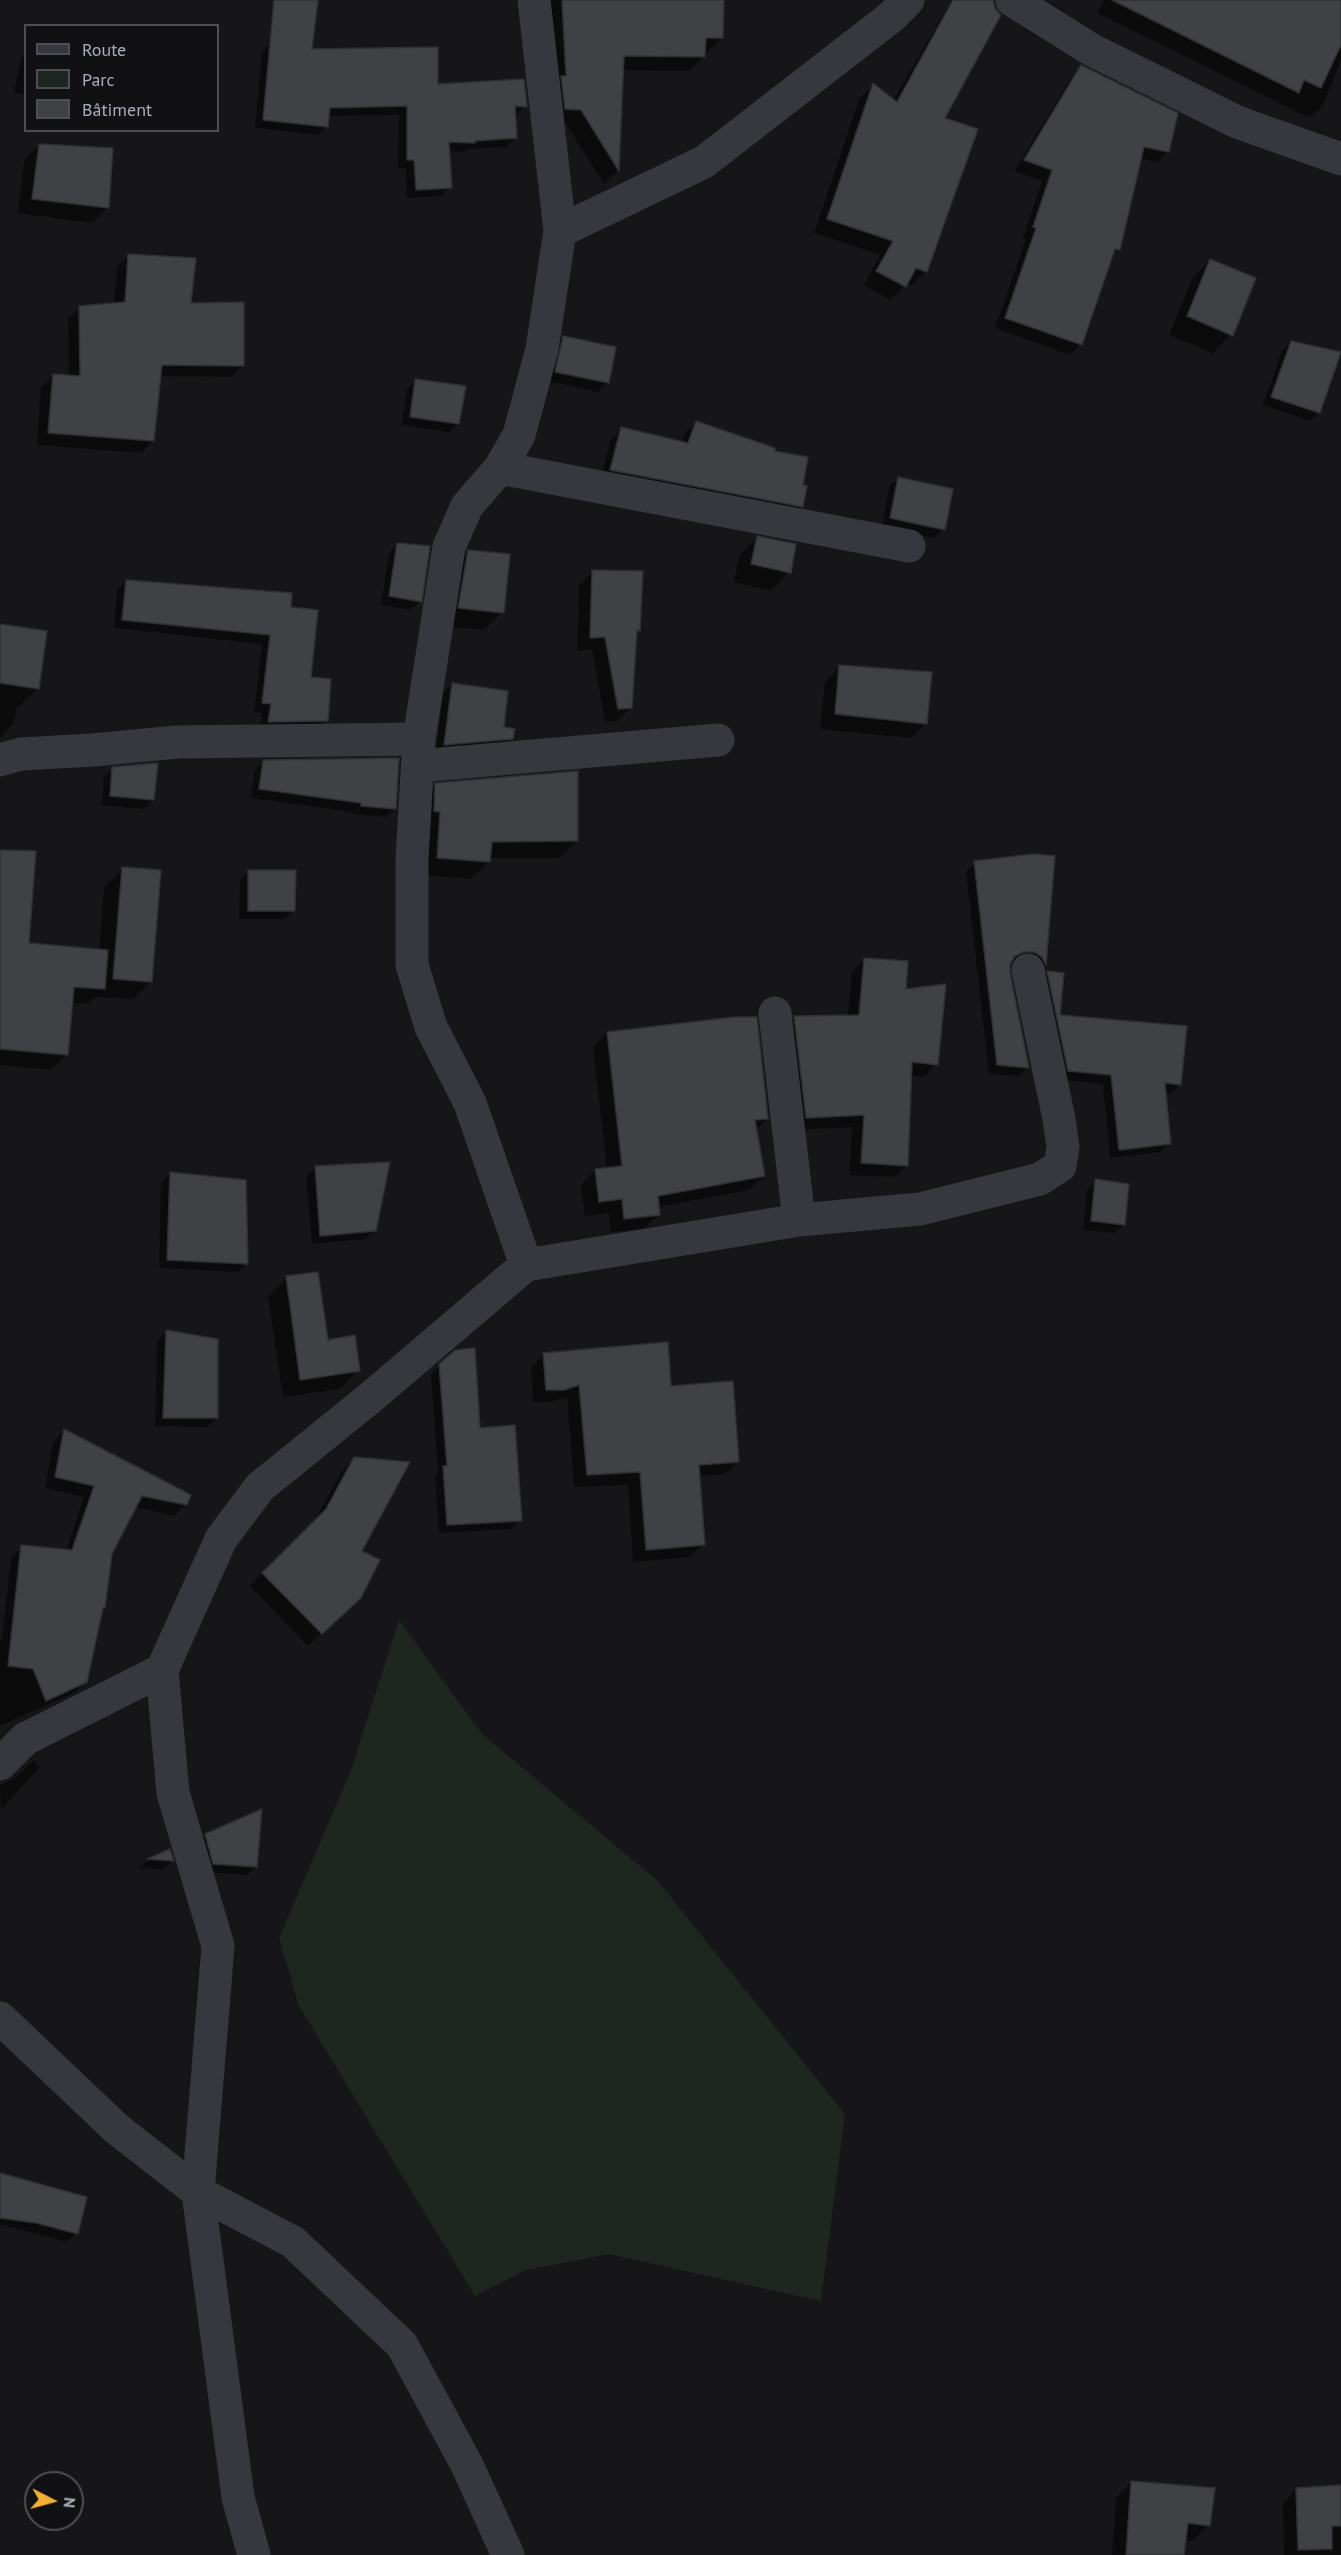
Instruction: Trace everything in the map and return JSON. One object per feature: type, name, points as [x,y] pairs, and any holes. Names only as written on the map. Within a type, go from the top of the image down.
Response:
[{"type":"street","points":[[526,1265],[470,1103],[431,1027],[412,965],[412,858],[418,752],[449,547],[467,506],[500,468],[519,435],[542,350],[560,231],[534,0]]},
{"type":"street","points":[[560,231],[704,162],[891,17],[908,0]]},
{"type":"street","points":[[1012,0],[1092,50],[1237,122],[1341,159]]},
{"type":"street","points":[[500,468],[909,546]]},
{"type":"street","points":[[0,760],[21,754],[177,742],[418,752],[718,740]]},
{"type":"street","points":[[254,2555],[238,2497],[198,2192],[218,1946],[173,1793],[162,1670],[221,1539],[260,1487],[370,1398],[526,1265],[800,1220],[920,1209],[1040,1179],[1060,1166],[1063,1147],[1059,1119],[1028,970]]},
{"type":"street","points":[[775,1013],[800,1220]]},
{"type":"street","points":[[0,1764],[25,1738],[162,1670]]},
{"type":"street","points":[[0,2018],[117,2130],[198,2192],[293,2242],[402,2345],[467,2465],[508,2555]]},
{"type":"green space","points":[[399,1620],[482,1734],[658,1881],[845,2114],[821,2301],[609,2254],[526,2270],[475,2296],[299,2006],[279,1938],[350,1773]]},
{"type":"building","points":[[274,0],[318,0],[312,49],[438,47],[438,84],[524,79],[527,107],[515,106],[517,138],[475,141],[475,143],[449,142],[452,188],[416,190],[414,160],[407,160],[407,106],[330,108],[328,127],[263,120]]},
{"type":"building","points":[[562,0],[724,0],[723,38],[706,38],[705,57],[624,56],[619,171],[581,110],[565,109],[561,76],[566,76]]},
{"type":"building","points":[[953,0],[993,0],[995,8],[1001,15],[945,118],[978,129],[927,272],[916,268],[906,287],[876,271],[893,241],[827,219],[873,83],[897,102]]},
{"type":"building","points":[[1112,0],[1341,0],[1341,45],[1321,88],[1304,80],[1299,93]]},
{"type":"building","points":[[1081,65],[1178,113],[1169,152],[1144,147],[1120,250],[1115,249],[1082,345],[1005,318],[1036,228],[1033,227],[1052,170],[1024,160]]},
{"type":"building","points":[[39,144],[113,148],[109,208],[32,199]]},
{"type":"building","points":[[128,254],[196,258],[191,303],[244,302],[244,366],[162,365],[154,441],[48,433],[53,374],[80,376],[79,306],[125,302]]},
{"type":"building","points":[[1210,259],[1256,278],[1233,336],[1187,316]]},
{"type":"building","points":[[563,336],[616,347],[609,383],[555,372]]},
{"type":"building","points":[[1291,341],[1341,352],[1320,413],[1271,397]]},
{"type":"building","points":[[415,379],[466,386],[459,424],[410,417]]},
{"type":"building","points":[[696,421],[775,448],[775,451],[808,457],[803,485],[807,486],[803,507],[610,470],[621,427],[688,443]]},
{"type":"building","points":[[898,477],[953,489],[945,530],[890,518]]},
{"type":"building","points":[[757,536],[796,544],[791,573],[751,564]]},
{"type":"building","points":[[397,543],[430,546],[422,602],[389,596]]},
{"type":"building","points":[[468,550],[510,554],[504,613],[458,608]]},
{"type":"building","points":[[592,570],[643,571],[640,631],[637,630],[632,708],[618,709],[605,637],[590,638]]},
{"type":"building","points":[[126,580],[292,593],[291,607],[318,610],[311,677],[331,679],[328,721],[268,722],[271,704],[262,703],[270,635],[122,620]]},
{"type":"building","points":[[0,624],[47,631],[39,689],[0,683]]},
{"type":"building","points":[[839,665],[932,672],[927,724],[835,714]]},
{"type":"building","points":[[452,683],[508,691],[504,727],[515,729],[513,739],[444,745]]},
{"type":"building","points":[[399,758],[396,809],[361,806],[361,803],[259,789],[263,760]]},
{"type":"building","points":[[158,763],[154,800],[110,796],[112,767]]},
{"type":"building","points":[[578,771],[578,841],[492,842],[490,862],[437,858],[440,812],[434,811],[435,783]]},
{"type":"building","points":[[0,850],[36,851],[29,943],[108,950],[105,989],[74,987],[68,1055],[0,1049]]},
{"type":"building","points":[[1034,854],[1055,856],[1046,965],[1042,957],[1034,952],[1024,952],[1015,956],[1010,964],[1029,1068],[997,1065],[974,861]]},
{"type":"building","points":[[122,867],[161,870],[152,982],[113,979]]},
{"type":"building","points":[[248,870],[296,870],[295,911],[248,911]]},
{"type":"building","points":[[864,958],[908,961],[906,989],[946,984],[938,1065],[912,1062],[908,1166],[861,1163],[864,1115],[806,1118],[794,1016],[859,1015]]},
{"type":"building","points":[[1047,971],[1064,973],[1060,1015],[1187,1026],[1181,1085],[1165,1083],[1171,1144],[1119,1150],[1111,1075],[1068,1071]]},
{"type":"building","points":[[734,1017],[757,1017],[768,1119],[755,1120],[765,1176],[658,1196],[660,1215],[624,1219],[622,1199],[599,1202],[595,1169],[622,1166],[607,1032]]},
{"type":"building","points":[[390,1162],[376,1231],[320,1236],[315,1166]]},
{"type":"building","points":[[170,1172],[246,1180],[248,1264],[167,1260]]},
{"type":"building","points":[[1095,1179],[1129,1184],[1125,1225],[1091,1221]]},
{"type":"building","points":[[318,1272],[328,1340],[355,1335],[360,1371],[300,1380],[286,1276]]},
{"type":"building","points":[[166,1330],[218,1339],[218,1418],[163,1418]]},
{"type":"building","points":[[668,1342],[671,1386],[733,1381],[739,1462],[699,1465],[705,1545],[646,1550],[640,1472],[587,1475],[579,1385],[564,1390],[546,1390],[543,1353]]},
{"type":"building","points":[[475,1348],[480,1428],[515,1425],[522,1521],[447,1525],[443,1466],[447,1466],[439,1364],[455,1350]]},
{"type":"building","points":[[64,1429],[191,1495],[187,1505],[142,1496],[112,1554],[105,1608],[103,1608],[87,1682],[46,1701],[33,1669],[8,1666],[21,1545],[72,1550],[94,1486],[55,1477]]},
{"type":"building","points":[[354,1457],[410,1462],[362,1551],[380,1560],[361,1598],[322,1634],[262,1573],[326,1509]]},
{"type":"building","points":[[262,1809],[257,1867],[213,1864],[205,1834]]},
{"type":"building","points":[[170,1849],[174,1861],[147,1859]]},
{"type":"building","points":[[0,2173],[87,2197],[78,2234],[36,2223],[0,2218]]},
{"type":"building","points":[[1131,2481],[1215,2488],[1210,2526],[1188,2523],[1184,2555],[1126,2555]]},
{"type":"building","points":[[1341,2485],[1341,2526],[1332,2526],[1332,2549],[1298,2550],[1296,2488]]}]
